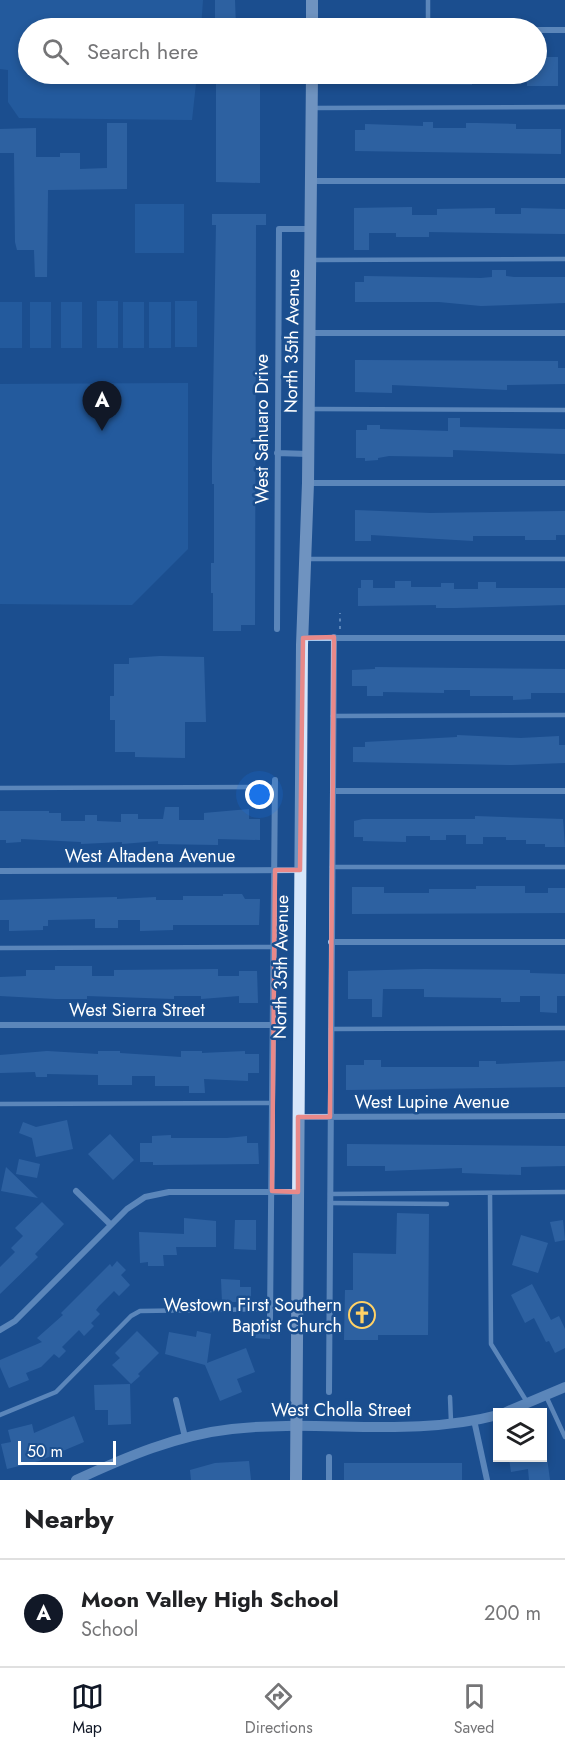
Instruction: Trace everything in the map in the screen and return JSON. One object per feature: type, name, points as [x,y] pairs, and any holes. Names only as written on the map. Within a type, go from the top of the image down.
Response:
[{"type":"main road","points":[[312,0],[312,18]]},
{"type":"main road","name":"North 35th Avenue","points":[[296,1480],[300,870],[312,260],[312,84]]},
{"type":"street","points":[[547,30],[565,30]]},
{"type":"street","points":[[312,181],[565,181]]},
{"type":"street","name":"West Sahuaro Drive","points":[[277,628],[279,229],[312,229]]},
{"type":"street","points":[[310,333],[565,333]]},
{"type":"street","points":[[277,453],[308,454]]},
{"type":"street","points":[[308,483],[565,483]]},
{"type":"street","points":[[328,1392],[333,716],[337,637]]},
{"type":"street","points":[[303,638],[565,638]]},
{"type":"street","name":"North 35th Avenue","points":[[270,1319],[275,784]]},
{"type":"street","points":[[333,791],[565,791]]},
{"type":"street","name":"West Altadena Avenue","points":[[0,871],[300,870]]},
{"type":"street","points":[[331,942],[565,942]]},
{"type":"street","name":"West Sierra Street","points":[[0,1025],[273,1025]]},
{"type":"street","name":"West Lupine Avenue","points":[[298,1117],[565,1116]]},
{"type":"street","points":[[76,1191],[111,1225]]},
{"type":"street","points":[[0,1330],[15,1321],[135,1202],[157,1193],[298,1192]]},
{"type":"street","points":[[520,1408],[565,1387]]},
{"type":"street","points":[[176,1400],[185,1437]]},
{"type":"street","name":"West Cholla Street","points":[[76,1480],[146,1450],[185,1437],[234,1428],[420,1427],[493,1416]]},
{"type":"street","points":[[474,1420],[487,1480]]},
{"type":"street","points":[[328,1480],[329,1457]]},
{"type":"lane","points":[[428,0],[428,18]]},
{"type":"lane","points":[[312,108],[565,107]]},
{"type":"lane","points":[[312,260],[565,259]]},
{"type":"lane","points":[[309,409],[565,410]]},
{"type":"lane","points":[[305,559],[565,559]]},
{"type":"lane","points":[[333,716],[565,715]]},
{"type":"lane","points":[[0,788],[275,784]]},
{"type":"lane","points":[[332,867],[565,867]]},
{"type":"lane","points":[[0,948],[274,947]]},
{"type":"lane","points":[[330,1029],[565,1028]]},
{"type":"lane","points":[[0,1104],[272,1103]]},
{"type":"lane","points":[[330,1194],[565,1192]]},
{"type":"lane","points":[[490,1193],[491,1344],[529,1405]]},
{"type":"lane","points":[[330,1203],[447,1204]]},
{"type":"lane","points":[[0,1414],[56,1392],[131,1316],[141,1311],[270,1309]]},
{"type":"lane","points":[[546,1396],[565,1437]]},
{"type":"lane","points":[[450,1397],[451,1424]]},
{"type":"path","points":[[337,637],[340,613]]},
{"type":"highlighted area","points":[[334,637],[330,1117],[298,1117],[298,1192],[272,1191],[275,870],[300,870],[303,638]]},
{"type":"shaded area","points":[[0,0],[203,0],[202,18],[18,18],[18,84],[196,84],[192,120],[19,118],[8,102],[8,70],[0,69]]},
{"type":"shaded area","points":[[135,204],[184,204],[184,253],[135,253]]},
{"type":"shaded area","points":[[97,301],[118,301],[118,348],[97,348]]},
{"type":"shaded area","points":[[175,301],[197,301],[197,347],[175,347]]},
{"type":"shaded area","points":[[0,302],[22,302],[22,348],[0,348]]},
{"type":"shaded area","points":[[30,302],[51,302],[51,348],[30,348]]},
{"type":"shaded area","points":[[61,302],[82,302],[82,348],[61,348]]},
{"type":"shaded area","points":[[123,302],[144,302],[144,348],[123,348]]},
{"type":"shaded area","points":[[149,302],[171,302],[171,348],[149,348]]},
{"type":"shaded area","points":[[188,383],[188,549],[132,605],[0,604],[0,384]]},
{"type":"building","points":[[215,0],[235,0],[236,18],[215,18]]},
{"type":"building","points":[[547,57],[558,57],[558,86],[527,86],[527,84],[547,84]]},
{"type":"building","points":[[216,84],[260,84],[260,183],[216,182]]},
{"type":"building","points":[[354,84],[472,84],[472,85]]},
{"type":"building","points":[[423,122],[433,122],[433,128],[466,128],[466,123],[476,123],[516,124],[516,129],[561,129],[561,154],[355,151],[355,130],[365,130],[365,124],[423,126]]},
{"type":"building","points":[[107,123],[127,123],[127,189],[48,190],[47,277],[35,277],[34,250],[17,250],[15,242],[14,153],[0,153],[0,129],[36,128],[36,157],[60,157],[60,153],[80,153],[80,169],[107,168]]},
{"type":"building","points":[[412,207],[412,215],[437,215],[437,209],[495,208],[495,214],[521,214],[521,208],[565,209],[565,234],[429,232],[429,237],[396,237],[396,233],[369,233],[369,250],[354,250],[354,208]]},
{"type":"building","points":[[212,214],[266,214],[266,225],[256,225],[255,625],[241,625],[241,631],[213,631],[211,563],[214,563],[212,461],[216,225],[212,225]]},
{"type":"building","points":[[492,270],[506,270],[506,276],[514,277],[565,277],[565,303],[481,306],[439,302],[355,302],[355,282],[364,282],[364,276],[481,278],[492,277]]},
{"type":"building","points":[[355,360],[558,361],[558,368],[565,368],[565,384],[507,385],[507,390],[392,385],[392,393],[355,392]]},
{"type":"building","points":[[448,418],[460,418],[460,427],[565,429],[565,454],[453,450],[453,457],[389,456],[365,461],[365,458],[356,458],[356,430],[367,430],[367,425],[380,425],[380,429],[448,431]]},
{"type":"building","points":[[355,510],[430,513],[565,511],[565,535],[556,535],[556,540],[525,540],[525,536],[473,536],[473,541],[371,535],[371,541],[355,541]]},
{"type":"building","points":[[361,580],[373,580],[373,588],[395,588],[395,581],[411,581],[411,587],[441,587],[441,583],[454,583],[454,589],[478,589],[478,582],[496,582],[496,588],[565,588],[565,605],[455,608],[436,608],[436,605],[358,606],[358,588],[361,588]]},
{"type":"building","points":[[204,657],[206,722],[185,722],[185,758],[135,757],[135,752],[115,752],[115,720],[110,720],[110,696],[114,696],[114,664],[129,664],[129,658]]},
{"type":"building","points":[[375,667],[565,669],[565,693],[531,693],[531,699],[513,700],[513,696],[470,696],[470,690],[444,690],[444,693],[383,692],[383,696],[367,696],[367,686],[352,686],[352,670],[375,669]]},
{"type":"building","points":[[457,735],[521,738],[559,736],[559,745],[565,745],[565,763],[512,765],[353,762],[353,747],[365,747],[365,742],[457,737]]},
{"type":"building","points":[[165,807],[179,807],[179,820],[204,820],[204,813],[249,809],[249,819],[260,819],[260,840],[218,839],[218,845],[158,844],[158,841],[81,844],[81,842],[21,839],[21,842],[6,843],[6,840],[0,840],[0,811],[49,811],[49,813],[61,813],[61,821],[85,821],[85,815],[97,815],[97,821],[121,822],[121,814],[138,814],[138,819],[163,819]]},
{"type":"building","points":[[475,816],[563,819],[565,847],[526,844],[526,840],[506,840],[506,837],[483,837],[483,844],[466,844],[466,835],[446,835],[446,840],[430,840],[430,836],[406,836],[406,842],[363,841],[363,837],[354,837],[354,821],[363,819],[475,819]]},
{"type":"building","points":[[476,886],[525,886],[525,893],[548,893],[548,888],[565,888],[565,913],[352,914],[352,887],[384,887],[384,893],[429,893],[429,889],[476,889]]},
{"type":"building","points":[[223,894],[242,894],[245,899],[260,899],[259,925],[173,925],[173,930],[140,931],[140,920],[118,920],[118,928],[95,928],[95,919],[48,920],[48,926],[43,926],[43,930],[9,931],[9,920],[0,920],[0,900],[156,897],[156,900],[183,900],[183,896],[223,896]]},
{"type":"building","points":[[55,966],[92,966],[92,976],[114,976],[114,970],[218,969],[218,976],[239,976],[239,971],[257,971],[258,1003],[239,1003],[239,996],[201,999],[201,996],[174,996],[174,999],[87,996],[87,999],[56,999],[0,996],[0,977],[26,976],[26,970],[55,970]]},
{"type":"building","points":[[530,970],[530,973],[565,974],[565,996],[557,996],[557,1013],[540,1012],[540,996],[520,996],[520,1002],[501,1002],[501,998],[424,997],[424,989],[383,989],[382,1017],[372,1017],[372,999],[348,999],[348,971]]},
{"type":"building","points":[[47,1051],[98,1054],[98,1051],[120,1051],[120,1053],[181,1057],[181,1051],[202,1051],[202,1053],[245,1051],[245,1054],[259,1054],[259,1073],[248,1073],[248,1081],[204,1079],[205,1093],[189,1093],[189,1086],[155,1086],[155,1076],[132,1076],[132,1085],[98,1085],[98,1075],[47,1074],[47,1077],[36,1077],[35,1072],[0,1073],[0,1055]]},
{"type":"building","points":[[364,1060],[381,1060],[381,1067],[479,1067],[479,1061],[496,1061],[496,1064],[565,1061],[565,1087],[346,1090],[346,1065],[364,1065]]},
{"type":"building","points":[[67,1120],[73,1149],[36,1157],[32,1138],[19,1133],[23,1122],[36,1127]]},
{"type":"building","points":[[110,1134],[134,1160],[113,1180],[88,1154]]},
{"type":"building","points":[[171,1135],[171,1138],[247,1136],[247,1143],[258,1143],[259,1164],[153,1165],[153,1162],[140,1162],[140,1143],[152,1143],[152,1136]]},
{"type":"building","points":[[347,1144],[565,1146],[565,1166],[521,1167],[521,1175],[462,1173],[462,1168],[385,1171],[385,1166],[347,1166]]},
{"type":"building","points":[[19,1159],[40,1164],[37,1178],[16,1174]]},
{"type":"building","points":[[6,1167],[38,1198],[1,1191]]},
{"type":"building","points":[[42,1202],[64,1224],[35,1254],[38,1257],[0,1294],[0,1267],[15,1252],[11,1248],[23,1236],[15,1228]]},
{"type":"building","points":[[397,1213],[429,1214],[428,1335],[378,1335],[378,1340],[344,1340],[345,1290],[353,1290],[353,1253],[396,1254]]},
{"type":"building","points":[[184,1218],[216,1221],[216,1247],[176,1247],[177,1255],[163,1255],[164,1266],[148,1266],[148,1262],[140,1263],[139,1232],[184,1234]]},
{"type":"building","points":[[235,1220],[256,1220],[256,1250],[234,1249]]},
{"type":"building","points":[[563,1220],[565,1240],[555,1242],[550,1222]]},
{"type":"building","points":[[521,1235],[548,1243],[538,1273],[512,1265]]},
{"type":"building","points":[[117,1261],[126,1270],[121,1275],[130,1285],[119,1296],[114,1291],[99,1306],[96,1310],[100,1314],[91,1323],[94,1326],[84,1336],[79,1330],[62,1347],[66,1351],[59,1358],[54,1354],[41,1367],[26,1373],[29,1380],[9,1388],[0,1367],[0,1360],[42,1342],[37,1338],[63,1315],[61,1313],[110,1264],[112,1267]]},
{"type":"building","points":[[221,1279],[240,1280],[240,1287],[251,1287],[251,1302],[222,1302]]},
{"type":"building","points":[[532,1284],[551,1320],[559,1316],[565,1329],[565,1348],[555,1353],[549,1341],[546,1342],[534,1318],[525,1323],[511,1295]]},
{"type":"building","points":[[252,1323],[270,1324],[270,1339],[252,1338]]},
{"type":"building","points":[[137,1331],[159,1353],[131,1384],[112,1365],[120,1358],[115,1353]]},
{"type":"building","points":[[197,1331],[211,1334],[207,1363],[246,1348],[255,1372],[237,1379],[242,1392],[220,1401],[205,1365],[165,1354],[169,1332],[196,1337]]},
{"type":"building","points":[[130,1384],[131,1424],[108,1425],[108,1410],[95,1410],[94,1385]]},
{"type":"building","points":[[74,1416],[84,1442],[39,1461],[7,1469],[1,1444],[11,1442],[8,1430],[32,1424],[34,1433]]},
{"type":"building","points":[[547,1458],[550,1480],[529,1480],[528,1469],[511,1472],[510,1462],[547,1462]]},
{"type":"building","points":[[249,1461],[251,1480],[191,1480],[190,1470],[215,1463]]},
{"type":"building","points":[[344,1463],[462,1463],[462,1480],[344,1480]]},
{"type":"place","name":"Moon Valley High School","points":[[102,431]]},
{"type":"place","name":"Westown First Southern Baptist Church","points":[[362,1315]]}]
